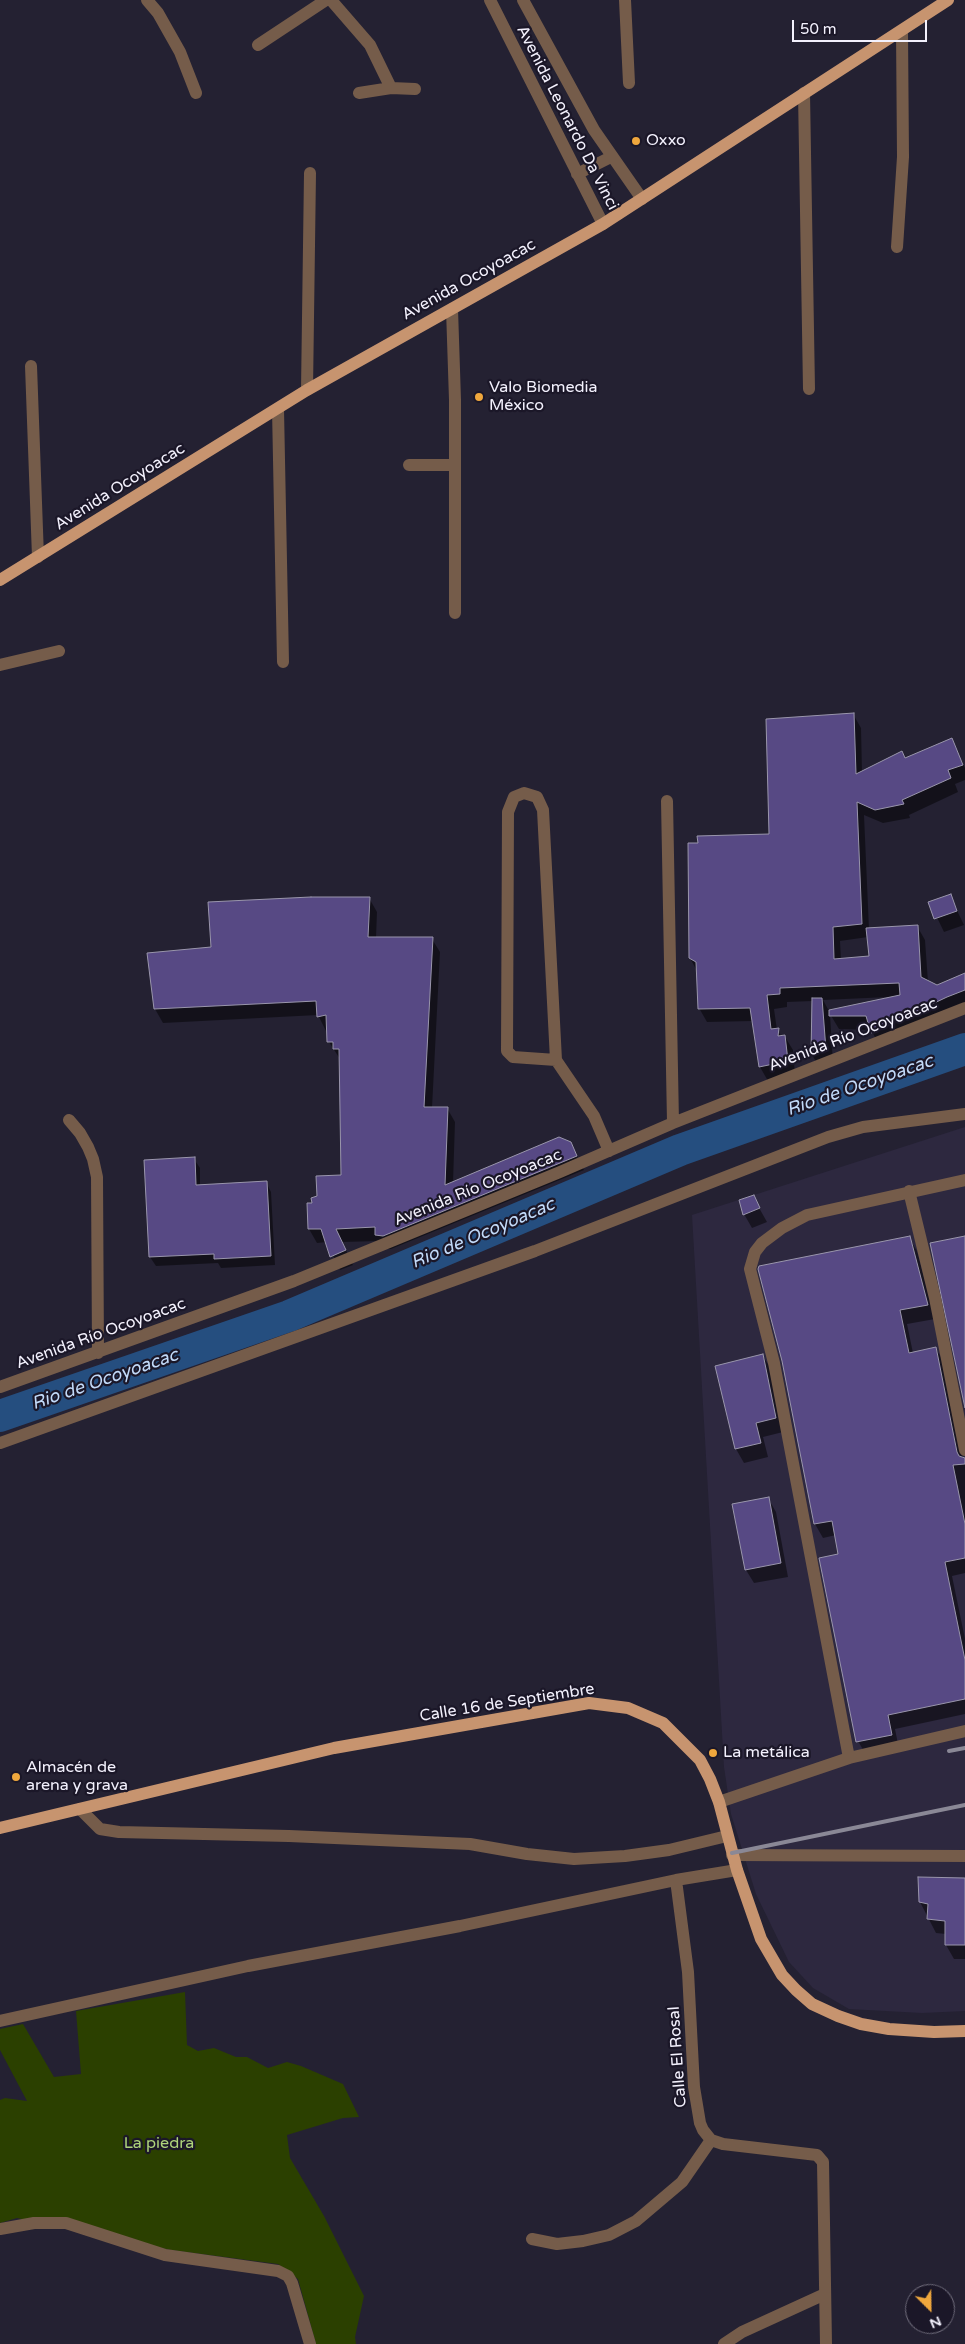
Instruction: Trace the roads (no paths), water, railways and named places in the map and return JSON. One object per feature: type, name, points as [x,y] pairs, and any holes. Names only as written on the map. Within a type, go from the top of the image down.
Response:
[{"type":"main road","name":"Avenida Ocoyoacac","points":[[0,580],[307,390],[603,224],[948,0]]},
{"type":"main road","name":"Calle 16 de Septiembre","points":[[0,1828],[334,1748],[589,1704],[628,1708],[663,1723],[700,1760],[719,1802],[732,1855],[761,1939],[770,1958],[782,1975],[812,2004],[838,2016],[870,2025],[934,2032],[965,2031]]},
{"type":"street","points":[[147,0],[158,13],[180,52],[196,93]]},
{"type":"street","points":[[258,45],[326,0]]},
{"type":"street","points":[[331,0],[370,45],[391,88]]},
{"type":"street","name":"Avenida Leonardo Da Vinci","points":[[490,0],[603,224]]},
{"type":"street","name":"Avenida Leonardo Da Vinci","points":[[523,0],[594,130],[642,199]]},
{"type":"street","points":[[625,0],[629,83]]},
{"type":"street","points":[[897,247],[903,157],[902,31]]},
{"type":"street","points":[[358,93],[391,88],[415,89]]},
{"type":"street","points":[[804,93],[809,389]]},
{"type":"street","points":[[577,174],[611,157]]},
{"type":"street","points":[[307,390],[310,173]]},
{"type":"street","points":[[452,309],[455,613]]},
{"type":"street","points":[[31,366],[38,557]]},
{"type":"street","points":[[278,408],[283,662]]},
{"type":"street","points":[[409,465],[455,465]]},
{"type":"street","points":[[0,665],[59,651]]},
{"type":"street","points":[[556,1060],[512,1058],[507,1051],[508,812],[514,797],[524,793],[537,797],[543,810],[556,1060],[594,1116],[609,1151]]},
{"type":"street","points":[[668,801],[673,1123]]},
{"type":"street","name":"Avenida Río Ocoyoacac","points":[[0,1387],[294,1281],[673,1123],[965,1008]]},
{"type":"street","points":[[0,1443],[535,1252],[828,1137],[863,1127],[965,1114]]},
{"type":"street","points":[[69,1120],[80,1133],[94,1159],[97,1177],[98,1353]]},
{"type":"street","points":[[849,1758],[774,1363],[750,1269],[755,1252],[762,1244],[792,1222],[807,1215],[965,1180]]},
{"type":"street","points":[[909,1191],[935,1298],[965,1450]]},
{"type":"street","points":[[719,1802],[849,1758],[965,1731]]},
{"type":"street","points":[[80,1809],[100,1829],[119,1832],[290,1836],[470,1844],[527,1854],[574,1859],[625,1856],[669,1850],[727,1836]]},
{"type":"street","points":[[732,1855],[965,1856]]},
{"type":"street","points":[[0,2021],[248,1966],[460,1926],[676,1880],[737,1870]]},
{"type":"street","name":"Calle El Rosal","points":[[676,1880],[688,1972],[694,2087],[700,2123],[711,2140]]},
{"type":"street","points":[[532,2239],[557,2244],[583,2242],[609,2235],[636,2221],[682,2182],[711,2140],[723,2144],[817,2155],[822,2159],[826,2344]]},
{"type":"street","points":[[0,2229],[34,2223],[66,2222],[165,2255],[278,2271],[288,2276],[292,2283],[310,2344]]},
{"type":"street","points":[[724,2344],[742,2332],[824,2294]]},
{"type":"waterway","name":"Rio de Ocoyoacac","points":[[0,1416],[289,1316],[680,1150],[965,1049]]},
{"type":"railway","points":[[949,1751],[965,1748]]},
{"type":"railway","points":[[732,1853],[965,1805]]},
{"type":"place","name":"Oxxo","points":[[636,141]]},
{"type":"place","name":"Valo Biomedia México","points":[[479,397]]},
{"type":"place","name":"La metálica","points":[[713,1753]]},
{"type":"place","name":"Almacén de arena y grava","points":[[16,1777]]},
{"type":"park label","name":"La piedra","points":[[159,2144]]}]
